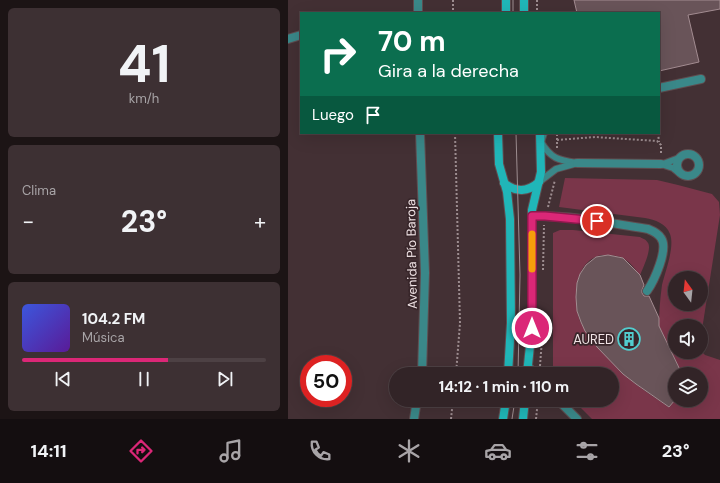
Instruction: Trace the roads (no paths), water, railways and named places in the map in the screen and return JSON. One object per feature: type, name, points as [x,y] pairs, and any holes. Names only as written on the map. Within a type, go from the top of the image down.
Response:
[{"type":"main road","points":[[506,0],[506,12]]},
{"type":"main road","points":[[524,0],[524,12]]},
{"type":"main road","points":[[498,134],[499,164],[507,192],[510,218],[511,322],[508,367]]},
{"type":"main road","points":[[528,367],[532,328],[532,216],[541,168],[540,134]]},
{"type":"main road","points":[[504,182],[513,189],[523,191],[534,187],[539,182]]},
{"type":"main road","points":[[503,419],[505,407]]},
{"type":"main road","points":[[523,419],[524,407]]},
{"type":"street","points":[[418,0],[418,12]]},
{"type":"street","points":[[288,39],[300,35]]},
{"type":"street","points":[[660,88],[701,79]]},
{"type":"street","name":"Avenida Pío Baroja","points":[[420,134],[425,273],[422,367]]},
{"type":"street","points":[[689,154],[696,158],[699,164],[698,171],[693,176],[686,176],[679,173],[677,166],[679,158],[689,154]]},
{"type":"street","points":[[577,163],[661,164]]},
{"type":"street","points":[[532,216],[584,219],[648,229],[657,233],[662,238],[664,243],[654,281],[647,292]]},
{"type":"street","points":[[414,419],[416,407]]},
{"type":"street","points":[[565,407],[577,419]]},
{"type":"lane","points":[[544,134],[540,142],[550,155],[560,161],[577,163]]},
{"type":"lane","points":[[661,164],[679,158]]},
{"type":"lane","points":[[539,182],[556,169],[577,163]]},
{"type":"lane","points":[[661,164],[674,168],[679,173]]},
{"type":"tram line","points":[[513,0],[513,12]]},
{"type":"tram line","points":[[516,134],[520,275],[518,367]]},
{"type":"tram line","points":[[512,419],[514,407]]},
{"type":"place","name":"AURED","points":[[629,339]]}]
